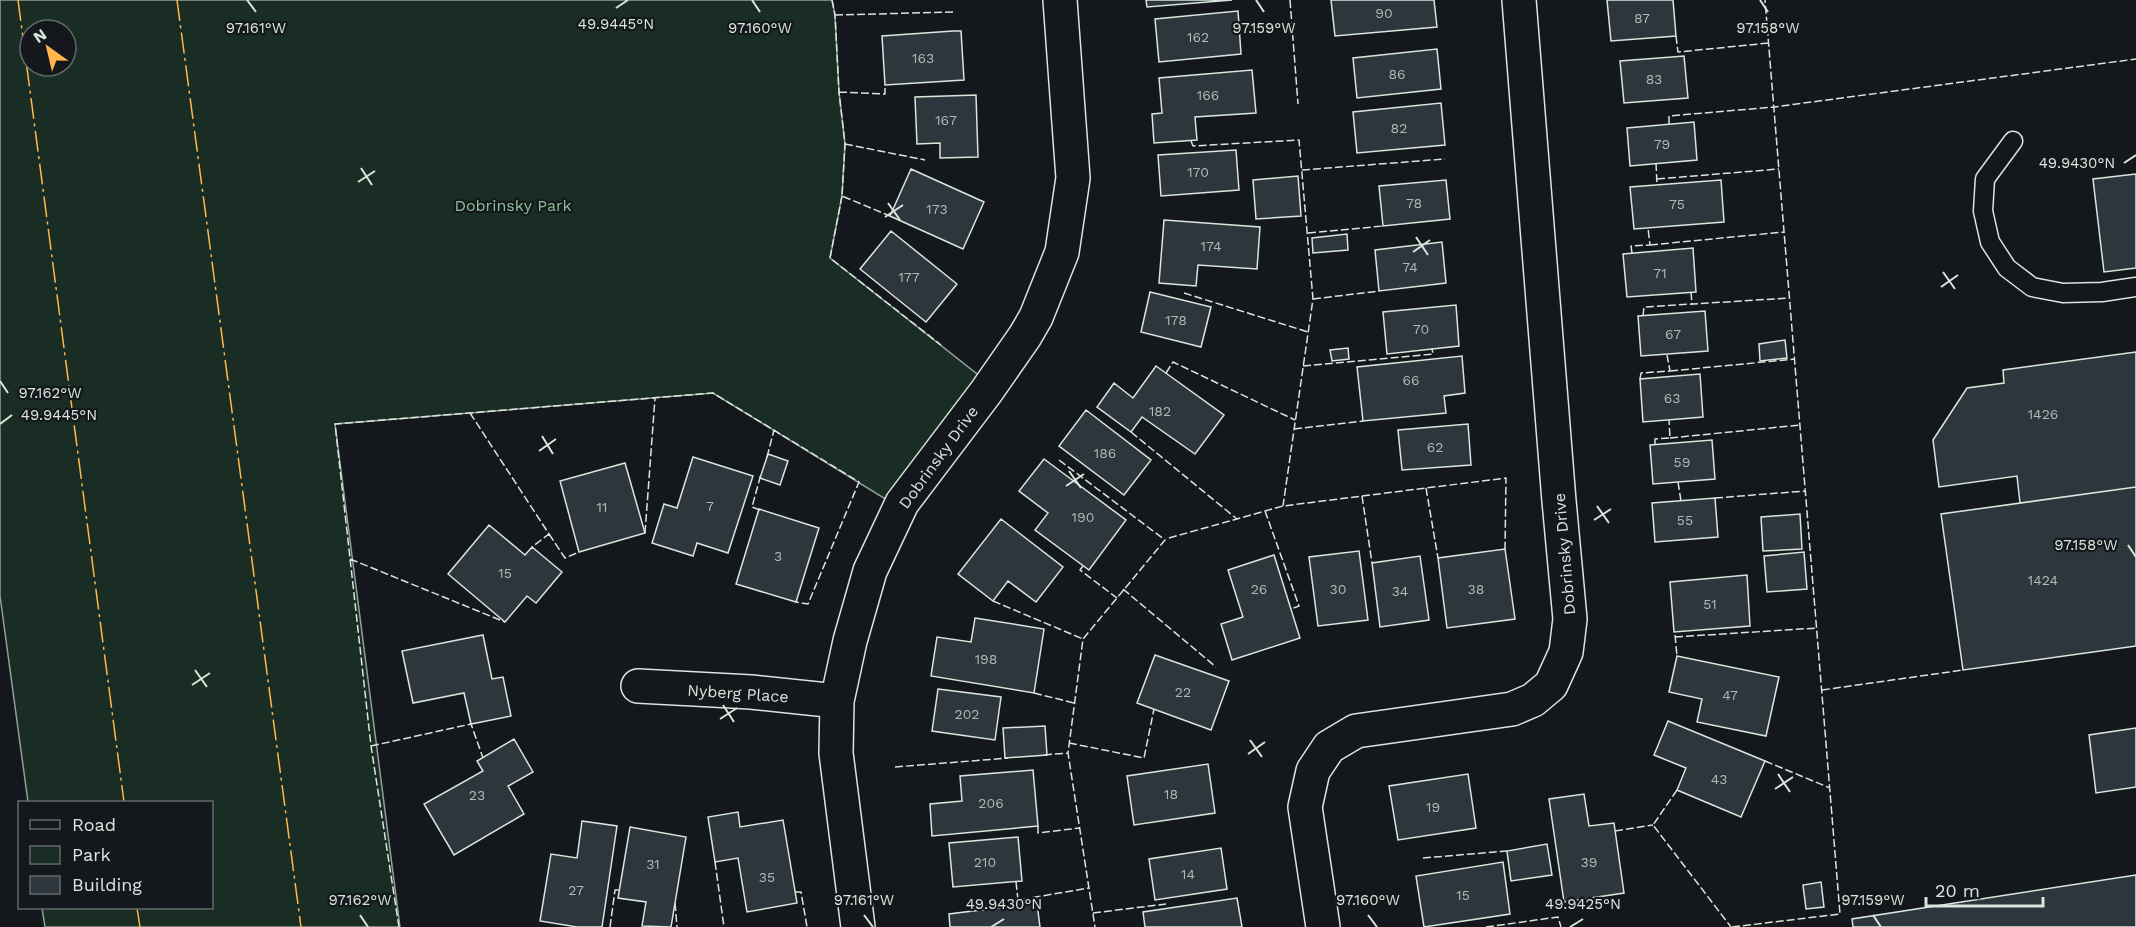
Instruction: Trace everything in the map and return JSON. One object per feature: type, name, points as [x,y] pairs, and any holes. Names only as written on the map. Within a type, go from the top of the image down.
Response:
[{"type":"street","name":"Dobrinsky Drive","points":[[858,927],[836,753],[837,701],[850,641],[870,571],[900,508],[1025,336],[1036,317],[1062,252],[1072,178],[1060,0]]},
{"type":"street","name":"Dobrinsky Drive","points":[[1323,927],[1305,807],[1313,771],[1329,747],[1356,731],[1512,709],[1533,700],[1551,685],[1566,652],[1570,619],[1519,0]]},
{"type":"street","name":"Nyberg Place","points":[[638,686],[751,692],[837,701]]},
{"type":"lane","points":[[2013,141],[1985,179],[1983,211],[1990,242],[2007,268],[2032,287],[2063,293],[2102,292],[2136,287]]},
{"type":"green space","name":"Dobrinsky Park","points":[[0,0],[832,0],[845,144],[842,196],[830,258],[991,385],[900,508],[713,393],[335,424],[400,927],[45,927],[42,909],[213,909],[213,801],[28,801],[0,596]]},
{"type":"building","points":[[1146,0],[1232,0],[1147,7]]},
{"type":"building","points":[[1331,0],[1434,0],[1437,27],[1335,36]]},
{"type":"building","points":[[1607,0],[1673,0],[1676,36],[1611,41]]},
{"type":"building","points":[[1238,11],[1241,54],[1159,62],[1155,19]]},
{"type":"building","points":[[961,31],[964,80],[885,85],[882,36]]},
{"type":"building","points":[[1437,49],[1441,89],[1357,98],[1353,58]]},
{"type":"building","points":[[1684,56],[1688,98],[1624,103],[1620,61]]},
{"type":"building","points":[[1252,70],[1256,113],[1195,117],[1197,140],[1154,143],[1152,114],[1162,113],[1159,78]]},
{"type":"building","points":[[976,95],[978,157],[940,158],[940,143],[917,144],[915,97]]},
{"type":"building","points":[[1441,103],[1445,145],[1357,153],[1353,112]]},
{"type":"building","points":[[1694,122],[1697,160],[1630,166],[1627,128]]},
{"type":"building","points":[[1236,150],[1239,190],[1161,196],[1158,155]]},
{"type":"building","points":[[911,169],[984,202],[963,249],[890,216]]},
{"type":"building","points":[[2136,174],[2136,268],[2104,272],[2093,179]]},
{"type":"building","points":[[1298,176],[1301,216],[1256,219],[1253,180]]},
{"type":"building","points":[[1446,180],[1450,219],[1383,226],[1379,186]]},
{"type":"building","points":[[1721,180],[1724,222],[1634,229],[1630,187]]},
{"type":"building","points":[[1164,220],[1260,227],[1257,269],[1198,265],[1196,286],[1159,283]]},
{"type":"building","points":[[891,231],[957,284],[926,322],[860,269]]},
{"type":"building","points":[[1347,234],[1348,250],[1313,253],[1312,238]]},
{"type":"building","points":[[1442,242],[1446,283],[1379,291],[1375,250]]},
{"type":"building","points":[[1693,248],[1696,292],[1627,297],[1623,254]]},
{"type":"building","points":[[1150,292],[1211,307],[1201,347],[1141,332]]},
{"type":"building","points":[[1456,305],[1459,346],[1387,354],[1383,312]]},
{"type":"building","points":[[1705,311],[1708,351],[1641,356],[1638,316]]},
{"type":"building","points":[[1785,340],[1787,358],[1760,361],[1759,344]]},
{"type":"building","points":[[1348,348],[1349,359],[1332,361],[1330,350]]},
{"type":"building","points":[[2136,352],[2136,487],[2020,503],[2017,476],[1939,487],[1933,440],[1967,388],[2004,383],[2003,370]]},
{"type":"building","points":[[1462,356],[1465,393],[1444,396],[1446,413],[1363,421],[1357,367]]},
{"type":"building","points":[[1156,366],[1224,415],[1195,454],[1142,417],[1131,432],[1097,407],[1114,383],[1133,398]]},
{"type":"building","points":[[1700,374],[1703,417],[1643,422],[1640,379]]},
{"type":"building","points":[[1086,410],[1151,460],[1124,495],[1059,446]]},
{"type":"building","points":[[1468,424],[1471,465],[1402,470],[1398,430]]},
{"type":"building","points":[[1712,440],[1715,479],[1653,484],[1650,445]]},
{"type":"building","points":[[768,454],[788,461],[780,485],[760,478]]},
{"type":"building","points":[[693,457],[753,476],[728,553],[697,543],[693,556],[652,543],[664,504],[677,508]]},
{"type":"building","points":[[1044,459],[1126,520],[1089,570],[1035,530],[1048,513],[1019,491]]},
{"type":"building","points":[[625,463],[645,533],[579,552],[560,481]]},
{"type":"building","points":[[2136,487],[2136,646],[1963,670],[1941,514]]},
{"type":"building","points":[[1715,498],[1718,537],[1655,542],[1652,503]]},
{"type":"building","points":[[759,509],[819,528],[796,602],[736,584]]},
{"type":"building","points":[[1800,514],[1802,549],[1763,551],[1761,517]]},
{"type":"building","points":[[1001,519],[1063,567],[1036,602],[1008,581],[993,601],[958,574]]},
{"type":"building","points":[[489,525],[525,555],[532,547],[562,572],[536,603],[527,596],[505,622],[448,574]]},
{"type":"building","points":[[1505,549],[1515,619],[1447,628],[1438,558]]},
{"type":"building","points":[[1359,551],[1368,620],[1318,626],[1309,557]]},
{"type":"building","points":[[1804,552],[1807,589],[1767,592],[1764,556]]},
{"type":"building","points":[[1274,555],[1300,638],[1232,660],[1221,624],[1243,617],[1228,570]]},
{"type":"building","points":[[1420,556],[1429,620],[1380,627],[1372,563]]},
{"type":"building","points":[[1747,575],[1750,626],[1674,632],[1670,582]]},
{"type":"building","points":[[975,618],[1044,629],[1034,693],[931,676],[937,637],[971,642]]},
{"type":"building","points":[[483,635],[492,679],[503,677],[511,716],[471,724],[464,693],[413,703],[402,651]]},
{"type":"building","points":[[1155,655],[1229,681],[1211,730],[1137,703]]},
{"type":"building","points":[[1677,656],[1779,677],[1766,736],[1697,722],[1702,699],[1669,692]]},
{"type":"building","points":[[938,689],[1001,697],[995,740],[932,731]]},
{"type":"building","points":[[1668,721],[1765,761],[1741,817],[1677,790],[1686,768],[1654,755]]},
{"type":"building","points":[[1045,726],[1047,755],[1005,758],[1003,728]]},
{"type":"building","points":[[2136,728],[2136,787],[2096,793],[2089,735]]},
{"type":"building","points":[[514,739],[533,772],[508,786],[524,814],[454,855],[424,804],[483,771],[477,761]]},
{"type":"building","points":[[1208,764],[1215,813],[1134,825],[1127,776]]},
{"type":"building","points":[[1033,770],[1038,826],[932,836],[930,804],[962,801],[960,776]]},
{"type":"building","points":[[1468,774],[1476,828],[1398,840],[1389,786]]},
{"type":"building","points":[[1584,794],[1589,826],[1614,823],[1624,893],[1564,902],[1549,799]]},
{"type":"building","points":[[738,812],[740,827],[783,820],[797,903],[747,912],[738,858],[715,862],[708,817]]},
{"type":"building","points":[[582,821],[617,826],[602,927],[577,927],[540,921],[551,854],[577,858]]},
{"type":"building","points":[[630,827],[686,837],[671,927],[642,926],[646,902],[618,898]]},
{"type":"building","points":[[1018,837],[1022,881],[953,887],[949,843]]},
{"type":"building","points":[[1547,844],[1552,875],[1511,881],[1507,851]]},
{"type":"building","points":[[1221,848],[1227,889],[1155,900],[1149,859]]},
{"type":"building","points":[[1503,862],[1510,914],[1424,927],[1416,876]]},
{"type":"building","points":[[2136,875],[2136,927],[1853,927],[1852,919]]},
{"type":"building","points":[[1821,882],[1824,907],[1806,909],[1803,885]]},
{"type":"building","points":[[1237,898],[1242,927],[1145,927],[1143,912]]},
{"type":"building","points":[[1037,903],[1040,927],[950,927],[949,914]]},
{"type":"fence","points":[[832,0],[845,144],[842,196],[890,216]]},
{"type":"fence","points":[[1290,0],[1298,104]]},
{"type":"fence","points":[[1732,927],[1840,914],[1765,0]]},
{"type":"fence","points":[[835,15],[953,12]]},
{"type":"fence","points":[[1676,36],[1678,52],[1769,43]]},
{"type":"fence","points":[[1669,124],[1669,116],[1774,107],[2136,59]]},
{"type":"fence","points":[[839,92],[885,94],[885,85]]},
{"type":"fence","points":[[1191,141],[1193,146],[1299,140],[1313,299],[1283,506]]},
{"type":"fence","points":[[845,144],[925,160]]},
{"type":"fence","points":[[1302,170],[1445,159]]},
{"type":"fence","points":[[1656,163],[1657,185]]},
{"type":"fence","points":[[1657,179],[1779,169]]},
{"type":"fence","points":[[842,196],[830,258],[941,345]]},
{"type":"fence","points":[[1308,233],[1383,226]]},
{"type":"fence","points":[[1632,253],[1631,246],[1650,245],[1648,228]]},
{"type":"fence","points":[[1650,245],[1784,232]]},
{"type":"fence","points":[[1313,299],[1379,291]]},
{"type":"fence","points":[[1691,292],[1692,304]]},
{"type":"fence","points":[[1184,293],[1308,332]]},
{"type":"fence","points":[[1643,316],[1644,307],[1790,298]]},
{"type":"fence","points":[[1303,366],[1433,354],[1432,348]]},
{"type":"fence","points":[[1640,379],[1641,373],[1670,371],[1667,355]]},
{"type":"fence","points":[[1670,371],[1795,359]]},
{"type":"fence","points":[[1166,373],[1173,362],[1295,420]]},
{"type":"fence","points":[[399,927],[371,746],[335,424],[713,393],[859,482],[808,604],[796,602]]},
{"type":"fence","points":[[645,533],[655,398]]},
{"type":"fence","points":[[470,413],[549,534],[532,547]]},
{"type":"fence","points":[[1655,444],[1655,439],[1670,438],[1669,420]]},
{"type":"fence","points":[[1294,429],[1363,421]]},
{"type":"fence","points":[[1670,438],[1800,425]]},
{"type":"fence","points":[[767,457],[774,430]]},
{"type":"fence","points":[[1131,432],[1237,519]]},
{"type":"fence","points":[[1059,460],[1165,540],[1083,639],[1068,753],[1095,927]]},
{"type":"fence","points":[[760,510],[752,507],[761,474]]},
{"type":"fence","points":[[1169,538],[1283,506],[1506,478],[1505,549]]},
{"type":"fence","points":[[1678,482],[1681,501]]},
{"type":"fence","points":[[1426,488],[1438,558]]},
{"type":"fence","points":[[1715,498],[1805,491]]},
{"type":"fence","points":[[1362,496],[1372,563]]},
{"type":"fence","points":[[1265,511],[1299,606],[1291,609]]},
{"type":"fence","points":[[549,534],[565,558],[579,552]]},
{"type":"fence","points":[[350,559],[505,622]]},
{"type":"fence","points":[[1083,566],[1080,570],[1117,598]]},
{"type":"fence","points":[[1123,589],[1216,667]]},
{"type":"fence","points":[[993,601],[1083,639]]},
{"type":"fence","points":[[1675,637],[1817,628]]},
{"type":"fence","points":[[1675,635],[1677,656]]},
{"type":"fence","points":[[1822,690],[1963,670]]},
{"type":"fence","points":[[1034,693],[1074,703]]},
{"type":"fence","points":[[1069,743],[1144,758],[1154,709]]},
{"type":"fence","points":[[371,746],[471,724],[483,758]]},
{"type":"fence","points":[[1044,755],[1068,753]]},
{"type":"fence","points":[[895,767],[1008,758]]},
{"type":"fence","points":[[1765,761],[1830,788]]},
{"type":"fence","points":[[1677,790],[1653,825],[1731,927]]},
{"type":"fence","points":[[1615,831],[1653,825]]},
{"type":"fence","points":[[1038,826],[1038,833],[1079,828]]},
{"type":"fence","points":[[1423,858],[1507,851]]},
{"type":"fence","points":[[715,862],[724,927]]},
{"type":"fence","points":[[1016,882],[1018,900],[1089,888]]},
{"type":"fence","points":[[610,927],[615,890],[619,890]]},
{"type":"fence","points":[[795,892],[801,892],[807,927]]},
{"type":"fence","points":[[675,903],[677,927]]},
{"type":"fence","points":[[1093,913],[1166,904]]},
{"type":"fence","points":[[1486,927],[1558,917],[1561,927]]},
{"type":"power","points":[[18,0],[124,801]]},
{"type":"power","points":[[177,0],[301,927]]},
{"type":"power","points":[[137,909],[140,927]]}]
